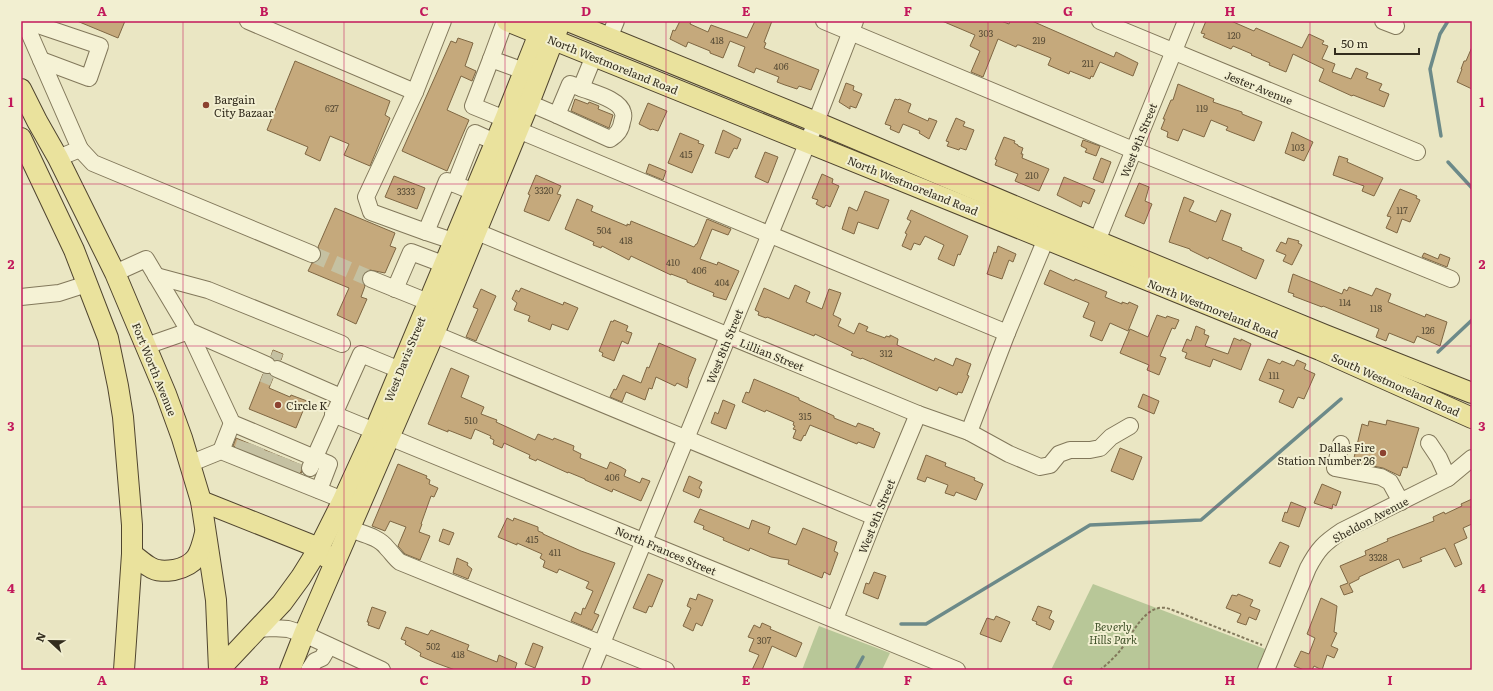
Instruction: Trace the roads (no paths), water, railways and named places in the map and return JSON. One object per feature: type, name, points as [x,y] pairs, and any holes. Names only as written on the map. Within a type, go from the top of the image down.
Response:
[{"type":"main road","name":"North Westmoreland Road","points":[[506,21],[549,29],[594,56],[807,142],[1049,231]]},
{"type":"main road","name":"North Westmoreland Road","points":[[568,21],[590,25],[613,26],[1049,231],[1322,343]]},
{"type":"main road","name":"West Davis Street","points":[[290,670],[304,634],[350,529],[382,433],[400,370],[443,264],[462,232],[511,125],[524,71],[549,29]]},
{"type":"main road","name":"West Davis Street","points":[[219,670],[282,603],[301,577],[319,548],[343,500],[382,433],[434,334],[474,192],[495,142],[529,103],[549,29]]},
{"type":"main road","name":"Fort Worth Avenue","points":[[21,89],[58,158],[115,273],[166,394],[201,501],[216,600],[219,670]]},
{"type":"main road","points":[[21,138],[74,250],[108,338],[123,416],[132,524],[132,554],[124,670]]},
{"type":"main road","points":[[87,284],[115,273]]},
{"type":"main road","name":"South Westmoreland Road","points":[[1322,343],[1472,393]]},
{"type":"main road","name":"South Westmoreland Road","points":[[1322,343],[1472,418]]},
{"type":"main road","points":[[201,501],[319,548],[327,558],[330,574]]},
{"type":"main road","points":[[132,554],[150,568],[166,571],[184,567],[192,563],[200,552],[206,531]]},
{"type":"street","points":[[41,60],[89,78],[100,46],[25,21],[27,45],[41,60],[80,149],[93,163],[312,254]]},
{"type":"street","points":[[248,21],[415,92],[443,21]]},
{"type":"street","points":[[506,21],[473,106],[511,125],[1007,333]]},
{"type":"street","points":[[824,21],[852,26],[1133,150],[1451,279]]},
{"type":"street","name":"Jester Avenue","points":[[1100,21],[1417,152]]},
{"type":"street","name":"West 9th Street","points":[[1093,250],[1186,21]]},
{"type":"street","name":"West 8th Street","points":[[591,670],[816,122],[852,26]]},
{"type":"street","points":[[582,88],[594,56]]},
{"type":"street","points":[[491,59],[524,71]]},
{"type":"street","points":[[529,103],[556,115],[610,139],[616,136],[621,127],[624,114],[619,105],[610,99],[570,84],[556,115]]},
{"type":"street","name":"Lillian Street","points":[[415,92],[366,197],[371,212],[426,232],[462,232],[728,336],[918,414],[969,432],[1009,454],[1040,467],[1050,465],[1059,454],[1070,450],[1090,450],[1100,448],[1111,437],[1130,426]]},
{"type":"street","points":[[455,184],[475,134],[495,142]]},
{"type":"street","points":[[58,158],[80,149]]},
{"type":"street","points":[[426,232],[447,181],[474,192]]},
{"type":"street","points":[[969,432],[1007,333],[1049,231]]},
{"type":"street","points":[[395,289],[411,252],[443,264]]},
{"type":"street","points":[[115,273],[146,259],[189,331],[232,423],[275,458],[319,490],[343,500]]},
{"type":"street","points":[[156,276],[208,290],[342,344]]},
{"type":"street","points":[[371,279],[428,302]]},
{"type":"street","points":[[21,297],[59,294],[87,284]]},
{"type":"street","points":[[146,346],[189,331],[272,368],[281,381],[294,377],[341,397]]},
{"type":"street","points":[[434,334],[875,517]]},
{"type":"street","points":[[275,458],[333,414],[361,354],[400,370]]},
{"type":"street","name":"North Frances Street","points":[[333,414],[957,670]]},
{"type":"street","name":"West 9th Street","points":[[835,619],[875,517],[918,414]]},
{"type":"street","points":[[221,451],[232,423]]},
{"type":"street","points":[[1341,444],[1335,468],[1381,477],[1390,482],[1401,502]]},
{"type":"street","points":[[1428,444],[1439,458],[1448,478]]},
{"type":"street","points":[[189,464],[221,451],[329,464],[319,490]]},
{"type":"street","name":"Sheldon Avenue","points":[[1266,670],[1308,568],[1316,553],[1326,542],[1342,531],[1448,478],[1472,458]]},
{"type":"street","points":[[350,529],[376,539],[387,547],[394,557],[400,562],[666,670]]},
{"type":"street","points":[[257,628],[288,629],[304,634],[382,670]]},
{"type":"street","points":[[309,670],[315,661],[322,658],[329,646]]},
{"type":"waterway","points":[[1441,136],[1430,69],[1440,34],[1448,21]]},
{"type":"waterway","points":[[1448,162],[1472,188]]},
{"type":"waterway","points":[[1438,352],[1472,320]]},
{"type":"waterway","points":[[901,624],[926,624],[1090,525],[1201,520],[1341,399]]},
{"type":"waterway","points":[[856,670],[863,657]]},
{"type":"tunnel","points":[[312,254],[371,279]]},
{"type":"tunnel","points":[[270,358],[280,362]]},
{"type":"tunnel","points":[[263,374],[273,378]]},
{"type":"tunnel","points":[[242,451],[245,442]]},
{"type":"tunnel","points":[[253,456],[257,446]]},
{"type":"tunnel","points":[[267,461],[270,452]]},
{"type":"tunnel","points":[[280,466],[283,457]]},
{"type":"tunnel","points":[[292,471],[295,462]]},
{"type":"place","name":"Bargain City Bazaar","points":[[206,105]]},
{"type":"place","name":"Circle K","points":[[278,405]]},
{"type":"place","name":"Dallas Fire Station Number 26","points":[[1383,453]]},
{"type":"park label","name":"Beverly Hills Park","points":[[1113,632]]}]
